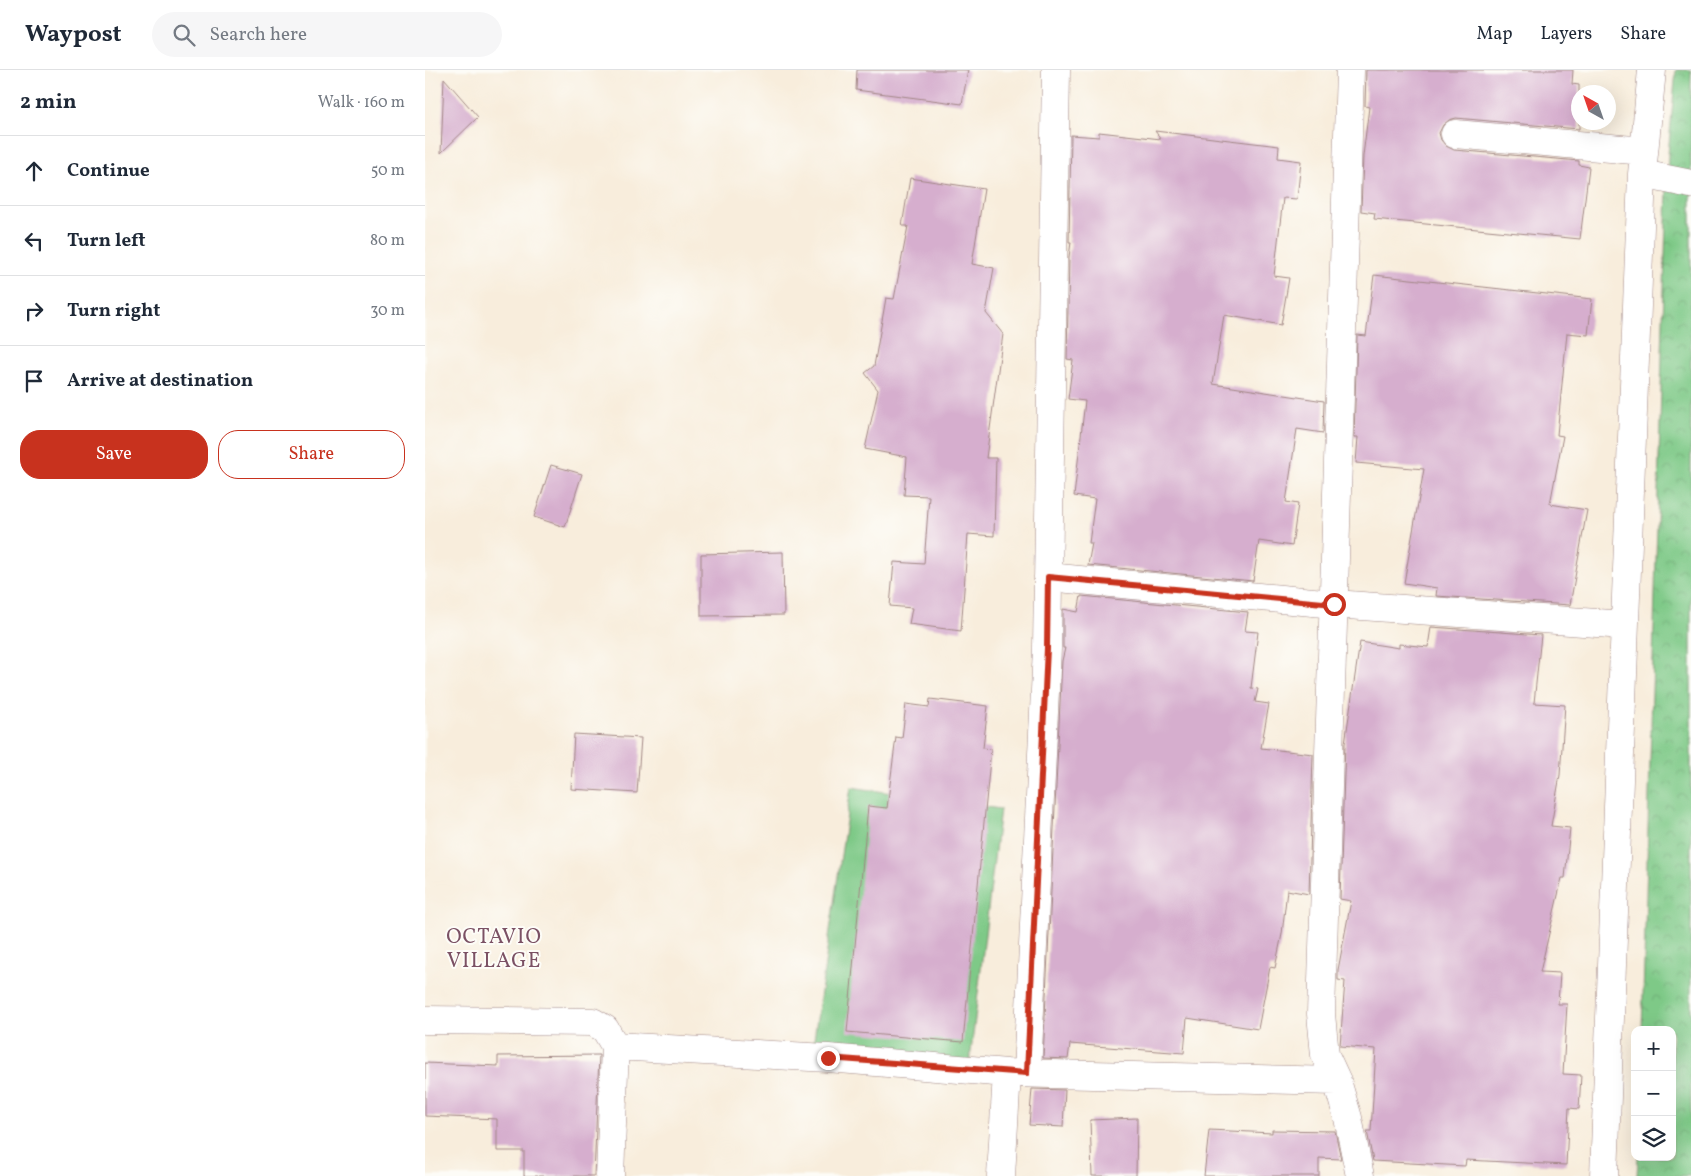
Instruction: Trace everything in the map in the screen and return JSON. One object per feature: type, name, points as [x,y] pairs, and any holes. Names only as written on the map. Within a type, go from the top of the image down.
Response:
[{"type":"street","points":[[1001,1176],[1017,1073],[1047,667],[1056,70]]},
{"type":"street","points":[[1350,70],[1321,1014],[1325,1055],[1337,1081],[1356,1153],[1360,1176]]},
{"type":"street","points":[[1604,1176],[1643,162],[1652,70]]},
{"type":"street","points":[[1455,134],[1643,162],[1691,184]]},
{"type":"street","points":[[1048,577],[1334,604],[1625,625]]},
{"type":"street","points":[[425,1020],[593,1022],[605,1029],[615,1046],[610,1176]]},
{"type":"street","points":[[615,1046],[828,1058],[1017,1073],[1337,1081]]},
{"type":"green space","points":[[1676,70],[1691,70],[1691,1176],[1637,1176],[1638,1161],[1676,1161],[1676,1026],[1642,1026],[1668,154]]},
{"type":"green space","points":[[851,787],[1000,809],[969,1069],[812,1053]]},
{"type":"building","points":[[857,70],[968,70],[962,104],[856,90]]},
{"type":"building","points":[[1366,70],[1573,70],[1572,84],[1579,85],[1571,85],[1571,128],[1456,118],[1449,120],[1443,125],[1439,133],[1441,140],[1446,146],[1454,150],[1579,161],[1579,165],[1589,167],[1580,239],[1374,219],[1375,213],[1361,211],[1363,156],[1369,107],[1365,106]]},
{"type":"building","points":[[444,78],[478,117],[441,153]]},
{"type":"building","points":[[1155,131],[1279,146],[1278,158],[1301,161],[1297,199],[1283,198],[1274,276],[1289,278],[1281,325],[1224,315],[1213,384],[1324,401],[1323,433],[1297,429],[1286,502],[1298,504],[1292,546],[1259,541],[1253,581],[1088,565],[1092,543],[1089,543],[1095,499],[1074,496],[1085,401],[1068,399],[1073,360],[1067,359],[1071,242],[1069,242],[1071,135],[1099,137],[1099,132],[1161,139]]},
{"type":"building","points":[[910,178],[984,189],[972,264],[994,268],[986,313],[1003,334],[986,458],[996,458],[994,536],[968,534],[961,631],[909,624],[912,608],[890,606],[894,562],[924,564],[929,496],[904,495],[907,457],[865,449],[878,390],[865,373],[874,366],[886,298],[894,299],[908,226],[902,226]]},
{"type":"building","points":[[1374,275],[1592,299],[1588,335],[1567,333],[1557,435],[1563,436],[1550,504],[1587,510],[1570,605],[1436,596],[1437,588],[1404,583],[1424,469],[1356,463],[1358,437],[1354,437],[1357,335],[1366,336]]},
{"type":"building","points":[[551,465],[582,474],[565,527],[534,517]]},
{"type":"building","points":[[783,552],[784,615],[701,616],[701,554]]},
{"type":"building","points":[[1081,596],[1248,612],[1245,631],[1258,632],[1251,688],[1258,689],[1255,702],[1269,704],[1261,748],[1313,754],[1309,894],[1287,890],[1282,934],[1275,968],[1270,967],[1258,1029],[1187,1018],[1184,1053],[1070,1044],[1068,1059],[1043,1058],[1062,661],[1065,648],[1063,648],[1063,609],[1078,612]]},
{"type":"building","points":[[1431,627],[1541,635],[1534,703],[1565,705],[1560,775],[1551,826],[1570,828],[1565,878],[1562,878],[1540,972],[1560,973],[1558,1004],[1567,1004],[1563,1074],[1581,1075],[1579,1109],[1569,1108],[1566,1165],[1466,1160],[1465,1166],[1373,1161],[1367,1131],[1371,1131],[1376,1049],[1340,1046],[1345,981],[1338,980],[1338,970],[1351,901],[1340,899],[1345,743],[1360,642],[1399,648],[1399,644],[1428,647]]},
{"type":"building","points":[[930,699],[988,706],[983,748],[991,749],[963,1042],[847,1032],[868,806],[887,808],[896,737],[902,738],[906,704],[929,707]]},
{"type":"building","points":[[574,734],[641,738],[637,793],[571,789]]},
{"type":"building","points":[[599,1055],[594,1176],[524,1176],[524,1151],[497,1151],[497,1119],[425,1116],[425,1063],[498,1066],[498,1056]]},
{"type":"building","points":[[1032,1089],[1065,1090],[1063,1127],[1029,1125]]},
{"type":"building","points":[[1137,1118],[1136,1176],[1092,1176],[1090,1120]]},
{"type":"building","points":[[1209,1130],[1272,1133],[1272,1130],[1335,1131],[1341,1159],[1319,1158],[1319,1176],[1204,1176]]},
{"type":"district","name":"OCTAVIO VILLAGE","points":[[494,949]]},
{"type":"route","points":[[828,1058],[1007,1073],[1027,1073],[1047,648],[1048,577],[1334,604]]}]
